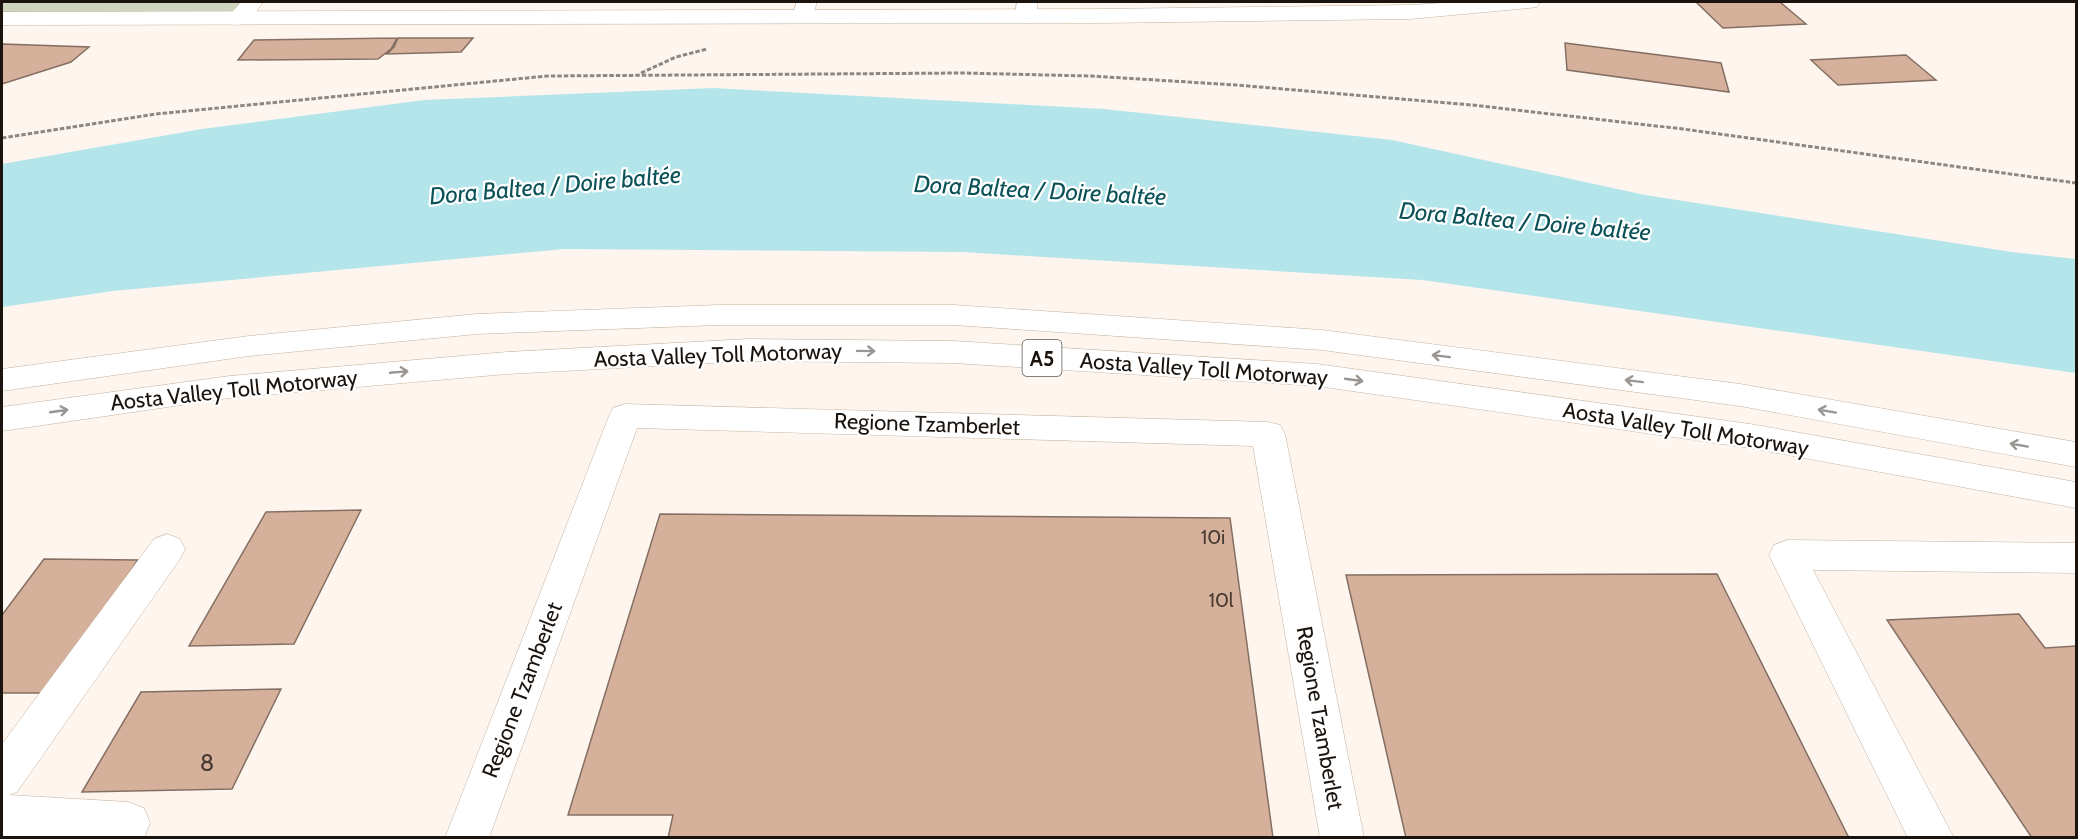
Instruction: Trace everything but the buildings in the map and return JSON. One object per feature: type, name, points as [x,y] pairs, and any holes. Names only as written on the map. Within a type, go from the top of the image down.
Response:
[{"type":"main road","points":[[237,19],[252,2]]},
{"type":"main road","points":[[2,20],[237,19],[805,9],[1410,12],[1529,2]]},
{"type":"main road","name":"Aosta Valley Toll Motorway","points":[[2,380],[249,346],[477,324],[719,315],[954,315],[1322,340],[1740,395],[2076,455]]},
{"type":"main road","name":"Aosta Valley Toll Motorway","points":[[2,419],[230,387],[507,363],[749,350],[954,352],[1317,375],[1750,436],[2076,495]]},
{"type":"main road","name":"Regione Tzamberlet","points":[[467,837],[625,416],[1268,434],[1342,837]]},
{"type":"main road","points":[[2,778],[167,549]]},
{"type":"main road","points":[[1932,837],[1786,555],[2076,558]]},
{"type":"main road","points":[[2,816],[128,823],[119,837]]},
{"type":"path","points":[[2,138],[156,114],[547,76],[640,73],[986,73],[1091,76],[1236,85],[1472,105],[1683,129],[2076,183]]},
{"type":"green space","points":[[2,2],[241,2],[232,11],[217,14],[2,14]]},
{"type":"water","name":"Dora Baltea / Doire baltée","points":[[713,88],[1104,109],[1392,140],[1645,195],[2012,252],[2076,259],[2076,373],[1422,280],[962,252],[564,249],[113,291],[2,307],[2,164],[202,129],[424,100]]}]
